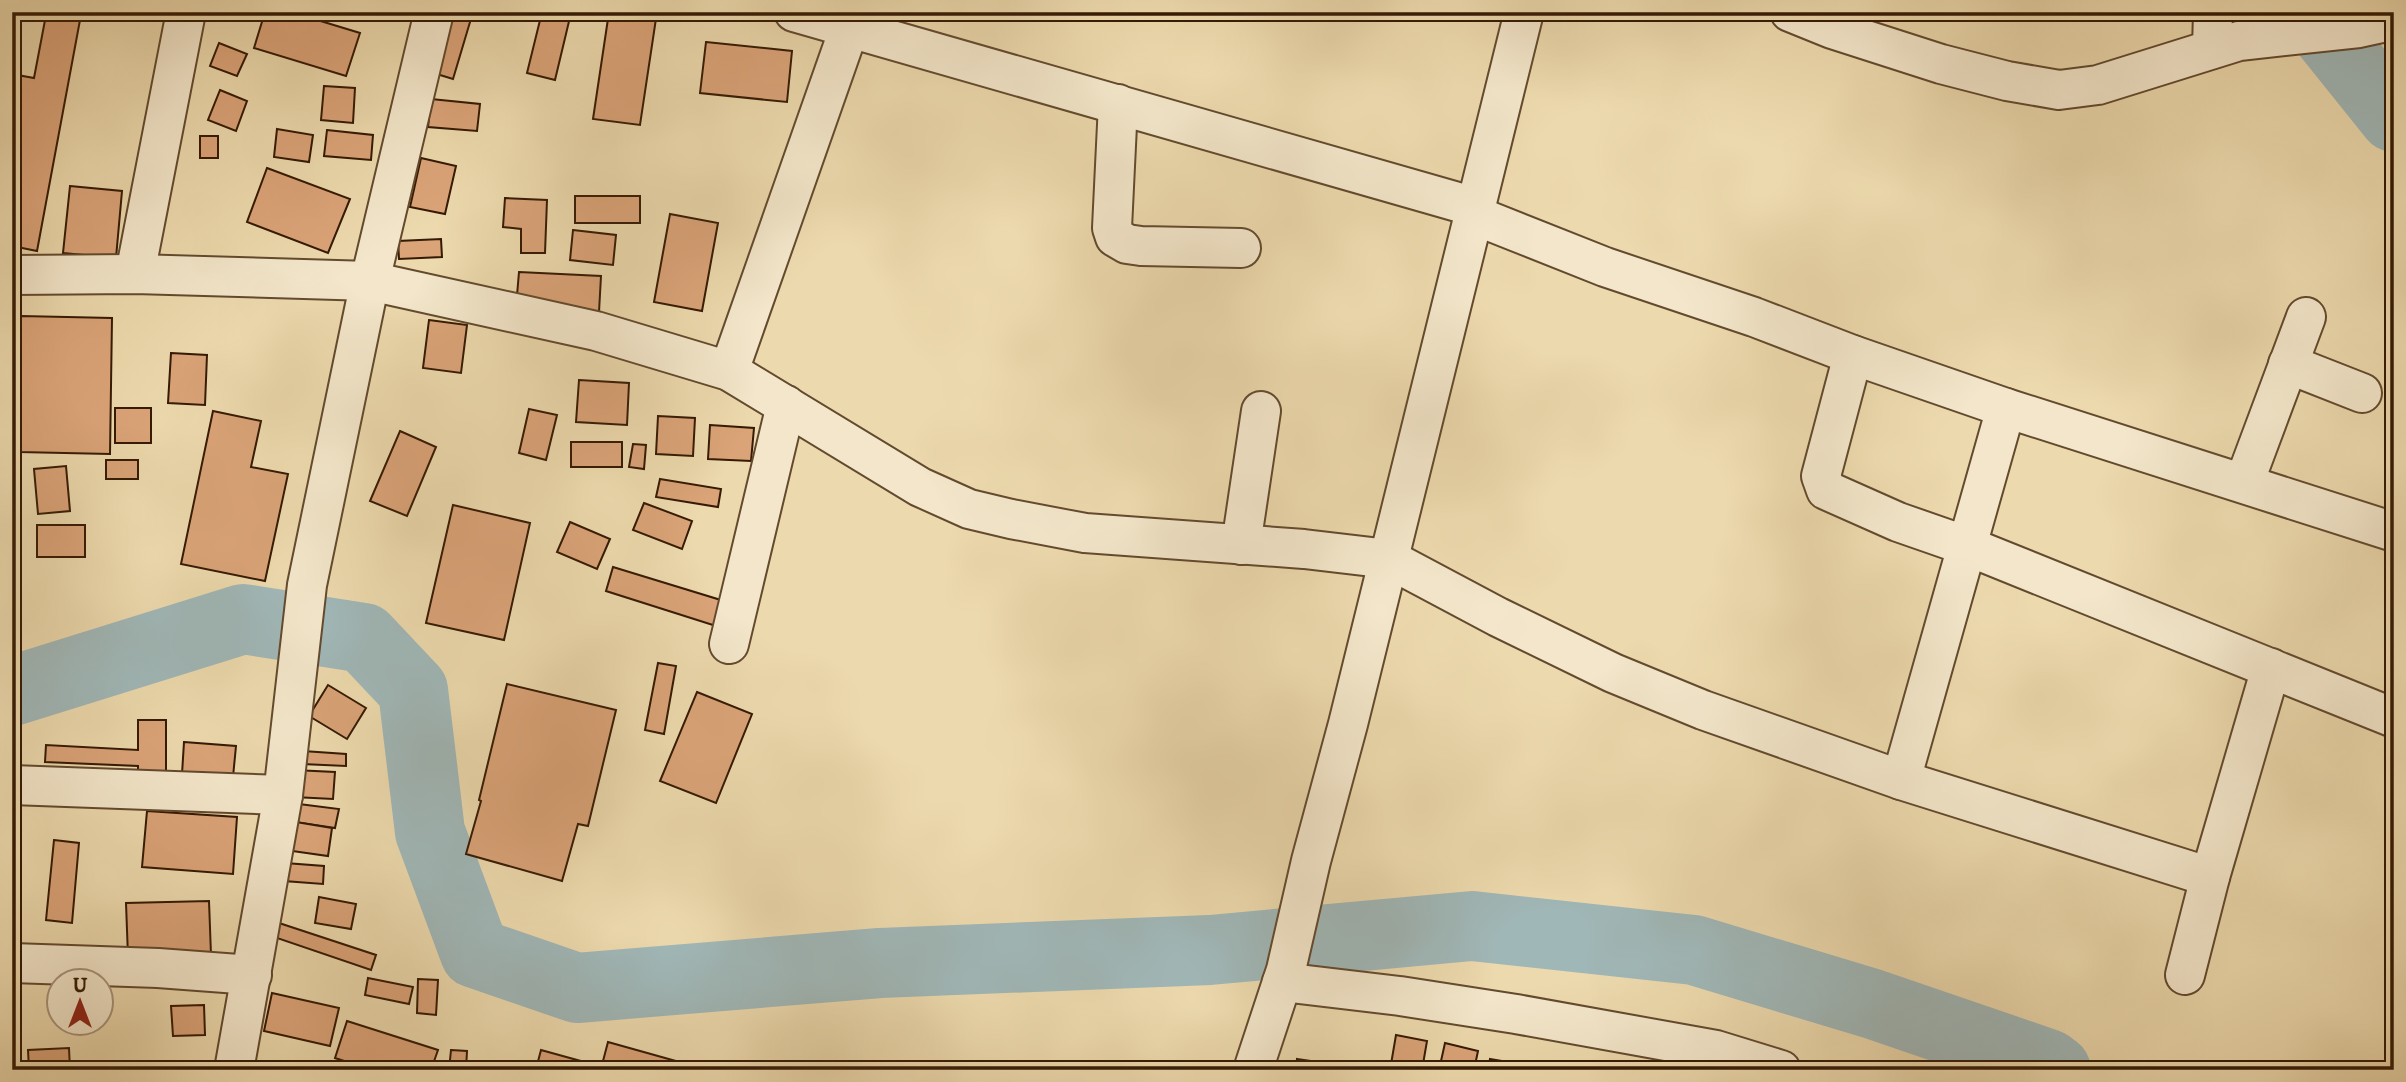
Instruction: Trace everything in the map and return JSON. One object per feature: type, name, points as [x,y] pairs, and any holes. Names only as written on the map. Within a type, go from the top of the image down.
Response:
[{"type":"street","points":[[135,274],[186,12]]},
{"type":"street","points":[[234,1070],[283,795],[307,585],[369,281],[434,12]]},
{"type":"street","points":[[794,12],[852,20],[1118,104],[1474,211],[1605,267],[1754,317],[1853,355],[2006,408],[2394,532]]},
{"type":"street","points":[[1253,1070],[1284,976],[1524,12]]},
{"type":"street","points":[[1790,12],[1832,29],[1941,64],[2007,81],[2059,90],[2098,85],[2213,31],[2255,38],[2376,22]]},
{"type":"street","points":[[729,370],[852,20]]},
{"type":"street","points":[[1118,104],[1112,228],[1115,237],[1141,246],[1241,248]]},
{"type":"street","points":[[12,275],[135,274],[369,281],[596,331],[729,370],[920,487],[969,509],[1011,520],[1085,533],[1304,548],[1389,559],[1498,617],[1613,673],[1703,710],[1901,780],[2210,877]]},
{"type":"street","points":[[2244,483],[2306,317]]},
{"type":"street","points":[[1853,355],[1821,476],[1826,491],[2394,718]]},
{"type":"street","points":[[2288,364],[2362,393]]},
{"type":"street","points":[[729,644],[786,405]]},
{"type":"street","points":[[1901,780],[2006,408]]},
{"type":"street","points":[[1241,545],[1261,411]]},
{"type":"street","points":[[2185,975],[2210,877],[2271,668]]},
{"type":"street","points":[[12,785],[283,795]]},
{"type":"street","points":[[12,963],[145,967],[252,975]]},
{"type":"street","points":[[1284,976],[1716,1050],[1781,1070]]},
{"type":"building","points":[[265,12],[291,12],[360,33],[346,76],[254,48]]},
{"type":"building","points":[[445,12],[473,12],[453,79],[427,71]]},
{"type":"building","points":[[542,12],[571,13],[555,80],[527,73]]},
{"type":"building","points":[[609,12],[657,12],[640,125],[593,119]]},
{"type":"building","points":[[46,15],[80,20],[37,251],[12,246],[12,74],[34,78]]},
{"type":"building","points":[[706,42],[792,51],[787,102],[700,93]]},
{"type":"building","points":[[219,43],[247,54],[237,76],[210,66]]},
{"type":"building","points":[[324,86],[355,88],[353,123],[321,120]]},
{"type":"building","points":[[220,90],[247,101],[236,131],[208,120]]},
{"type":"building","points":[[431,99],[480,104],[477,131],[428,127]]},
{"type":"building","points":[[277,129],[313,135],[309,162],[274,157]]},
{"type":"building","points":[[327,130],[373,135],[371,160],[324,156]]},
{"type":"building","points":[[200,136],[218,136],[218,158],[200,158]]},
{"type":"building","points":[[421,158],[456,166],[445,214],[410,207]]},
{"type":"building","points":[[267,168],[350,199],[328,253],[247,222]]},
{"type":"building","points":[[70,186],[122,191],[116,258],[63,253]]},
{"type":"building","points":[[575,196],[640,196],[640,223],[575,223]]},
{"type":"building","points":[[505,198],[547,200],[545,253],[521,253],[521,229],[503,227]]},
{"type":"building","points":[[670,214],[718,223],[702,311],[654,302]]},
{"type":"building","points":[[573,230],[616,235],[613,265],[570,260]]},
{"type":"building","points":[[441,239],[442,257],[399,259],[398,241]]},
{"type":"building","points":[[519,272],[601,276],[599,312],[516,307]]},
{"type":"building","points":[[21,316],[112,318],[110,454],[19,452]]},
{"type":"building","points":[[429,320],[467,325],[461,373],[423,368]]},
{"type":"building","points":[[171,353],[207,355],[205,405],[168,403]]},
{"type":"building","points":[[579,380],[629,383],[627,425],[576,422]]},
{"type":"building","points":[[115,408],[151,408],[151,443],[115,443]]},
{"type":"building","points":[[529,409],[557,415],[546,460],[519,453]]},
{"type":"building","points":[[213,411],[261,421],[251,467],[288,474],[265,581],[181,564]]},
{"type":"building","points":[[658,416],[695,418],[693,456],[656,454]]},
{"type":"building","points":[[710,425],[754,428],[751,461],[708,459]]},
{"type":"building","points":[[400,431],[436,447],[407,516],[370,501]]},
{"type":"building","points":[[571,442],[622,442],[622,467],[571,467]]},
{"type":"building","points":[[633,444],[646,445],[644,469],[629,467]]},
{"type":"building","points":[[106,460],[138,460],[138,479],[106,479]]},
{"type":"building","points":[[66,466],[70,511],[38,514],[34,469]]},
{"type":"building","points":[[660,479],[721,489],[718,507],[656,497]]},
{"type":"building","points":[[644,503],[692,521],[682,549],[633,530]]},
{"type":"building","points":[[453,505],[530,523],[504,640],[426,623]]},
{"type":"building","points":[[570,522],[610,539],[597,569],[557,552]]},
{"type":"building","points":[[37,525],[85,525],[85,557],[37,557]]},
{"type":"building","points":[[613,567],[724,601],[716,626],[606,591]]},
{"type":"building","points":[[658,663],[676,666],[664,734],[645,730]]},
{"type":"building","points":[[507,684],[616,710],[588,826],[578,824],[562,881],[466,854],[481,801],[479,800]]},
{"type":"building","points":[[328,685],[366,708],[347,739],[309,716]]},
{"type":"building","points":[[697,692],[752,714],[716,803],[660,781]]},
{"type":"building","points":[[138,720],[166,720],[166,773],[138,773],[138,766],[45,762],[46,745],[138,750]]},
{"type":"building","points":[[184,742],[236,746],[233,777],[182,774]]},
{"type":"building","points":[[303,751],[346,754],[346,766],[302,764]]},
{"type":"building","points":[[294,770],[335,772],[333,799],[294,797]]},
{"type":"building","points":[[291,803],[339,809],[335,828],[288,821]]},
{"type":"building","points":[[147,811],[237,817],[233,874],[142,867]]},
{"type":"building","points":[[290,821],[332,828],[328,856],[285,850]]},
{"type":"building","points":[[54,840],[79,843],[72,923],[46,920]]},
{"type":"building","points":[[285,863],[324,866],[323,884],[284,881]]},
{"type":"building","points":[[319,897],[356,904],[351,929],[315,923]]},
{"type":"building","points":[[209,901],[211,955],[128,957],[126,903]]},
{"type":"building","points":[[279,923],[376,955],[371,970],[274,937]]},
{"type":"building","points":[[368,978],[413,987],[409,1004],[365,995]]},
{"type":"building","points":[[418,979],[438,980],[436,1015],[417,1013]]},
{"type":"building","points":[[272,993],[339,1008],[330,1046],[264,1031]]},
{"type":"building","points":[[204,1005],[205,1035],[173,1036],[171,1006]]},
{"type":"building","points":[[347,1021],[438,1050],[431,1070],[372,1070],[335,1058]]},
{"type":"building","points":[[1396,1035],[1427,1041],[1422,1070],[1390,1070]]},
{"type":"building","points":[[608,1042],[708,1070],[634,1070],[603,1061]]},
{"type":"building","points":[[1445,1043],[1478,1051],[1474,1070],[1439,1070]]},
{"type":"building","points":[[69,1048],[70,1070],[29,1070],[28,1050]]},
{"type":"building","points":[[451,1050],[467,1051],[466,1070],[449,1070]]},
{"type":"building","points":[[541,1050],[588,1063],[586,1070],[536,1069]]},
{"type":"building","points":[[1297,1059],[1346,1066],[1345,1070],[1296,1070]]},
{"type":"building","points":[[1490,1059],[1537,1067],[1537,1070],[1488,1070]]},
{"type":"building","points":[[1568,1064],[1591,1070],[1567,1070]]},
{"type":"building","points":[[723,1066],[762,1066],[762,1070],[723,1070]]},
{"type":"waterway","points":[[2323,12],[2325,31],[2394,117]]},
{"type":"waterway","points":[[12,691],[243,619],[364,638],[413,690],[430,832],[475,953],[577,988],[880,963],[1210,950],[1472,926],[1694,950],[1873,1004],[2048,1064],[2056,1070]]}]
